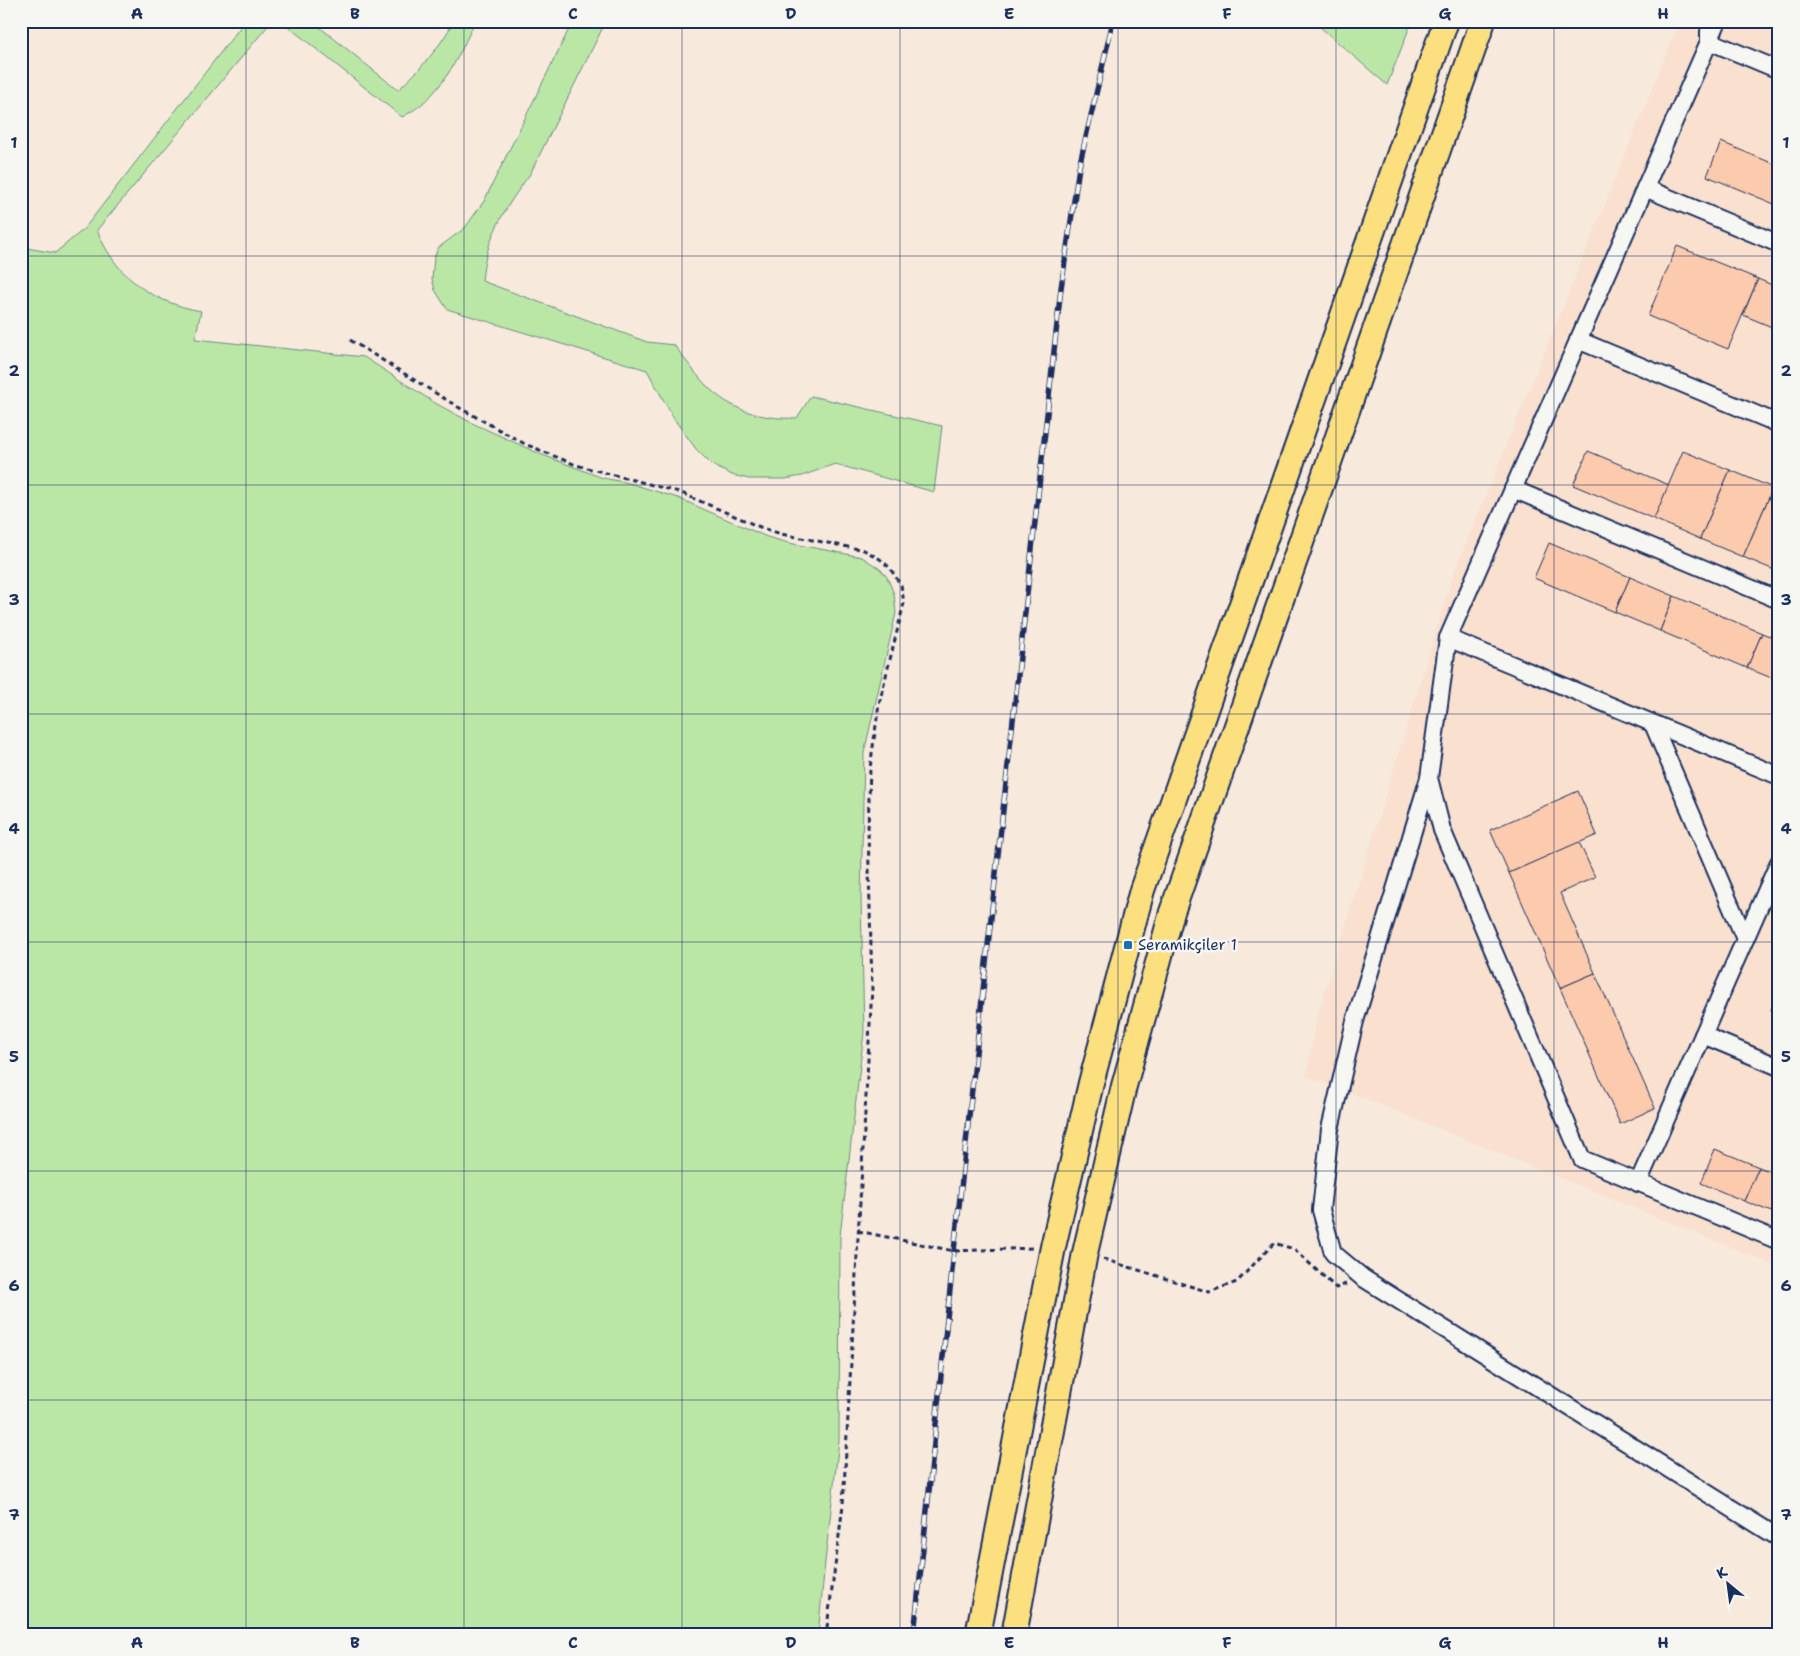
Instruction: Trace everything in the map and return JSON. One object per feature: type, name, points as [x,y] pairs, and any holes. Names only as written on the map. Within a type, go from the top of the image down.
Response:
[{"type":"highway","points":[[978,1635],[1053,1248],[1091,1082],[1142,890],[1446,21]]},
{"type":"highway","points":[[1014,1635],[1085,1253],[1124,1086],[1172,912],[1482,21]]},
{"type":"street","points":[[1709,21],[1709,42]]},
{"type":"street","points":[[1718,21],[1448,638],[1429,778],[1355,1021],[1330,1129],[1321,1210],[1334,1253],[1363,1278],[1779,1538]]},
{"type":"street","points":[[1709,42],[1779,70]]},
{"type":"street","points":[[1645,188],[1779,244]]},
{"type":"street","points":[[1578,340],[1779,424]]},
{"type":"street","points":[[1513,489],[1779,600]]},
{"type":"street","points":[[1448,638],[1779,776]]},
{"type":"street","points":[[1653,724],[1745,939]]},
{"type":"street","points":[[1429,778],[1442,830],[1582,1159],[1779,1242]]},
{"type":"street","points":[[1638,1183],[1745,939],[1773,892],[1779,862]]},
{"type":"street","points":[[1703,1035],[1779,1067]]},
{"type":"path","points":[[350,340],[458,408],[525,444],[576,465],[679,492],[760,527],[781,534],[864,550],[880,559],[897,576],[904,603],[880,704],[870,775],[868,829],[872,988],[843,1505],[826,1635]]},
{"type":"path","points":[[858,1231],[954,1251],[1053,1248]]},
{"type":"path","points":[[1085,1253],[1209,1292],[1237,1282],[1274,1243],[1294,1249],[1336,1288],[1363,1278]]},
{"type":"shaded area","points":[[1680,21],[1779,21],[1779,1267],[1306,1076],[1316,1022],[1454,573]]},
{"type":"green space","points":[[245,21],[272,21],[97,230],[114,261],[137,285],[166,301],[201,311],[195,339],[364,357],[435,403],[472,423],[540,454],[603,478],[629,483],[678,498],[767,537],[862,557],[880,569],[887,577],[894,594],[896,613],[864,753],[861,897],[864,1032],[840,1236],[839,1440],[818,1635],[21,1635],[21,247],[55,253],[84,229]]},
{"type":"green space","points":[[281,21],[312,21],[398,90],[429,58],[454,21],[475,21],[462,49],[437,88],[415,109],[402,117]]},
{"type":"green space","points":[[573,21],[606,21],[530,174],[498,224],[488,250],[482,281],[647,342],[674,345],[697,375],[714,393],[747,412],[772,417],[797,418],[811,396],[942,426],[934,492],[835,464],[802,476],[785,479],[749,479],[732,475],[712,465],[696,449],[674,419],[647,370],[447,309],[435,290],[432,279],[434,258],[438,248],[465,228],[484,201]]},
{"type":"green space","points":[[1313,21],[1412,21],[1387,85]]},
{"type":"building","points":[[1721,142],[1779,166],[1779,206],[1707,176]]},
{"type":"building","points":[[1677,246],[1758,279],[1728,349],[1648,316]]},
{"type":"building","points":[[1758,279],[1779,288],[1779,330],[1743,315]]},
{"type":"building","points":[[1588,451],[1669,485],[1654,519],[1573,485]]},
{"type":"building","points":[[1683,451],[1730,470],[1700,539],[1654,519]]},
{"type":"building","points":[[1730,470],[1773,488],[1743,557],[1700,539]]},
{"type":"building","points":[[1773,488],[1779,491],[1779,572],[1743,557]]},
{"type":"building","points":[[1549,543],[1630,577],[1615,612],[1534,578]]},
{"type":"building","points":[[1630,577],[1674,596],[1660,631],[1615,612]]},
{"type":"building","points":[[1674,596],[1762,633],[1747,668],[1660,631]]},
{"type":"building","points":[[1762,633],[1779,640],[1779,681],[1747,668]]},
{"type":"building","points":[[1578,791],[1597,835],[1509,873],[1490,830]]},
{"type":"building","points":[[1579,842],[1595,877],[1560,893],[1595,973],[1560,988],[1509,873]]},
{"type":"building","points":[[1595,973],[1655,1108],[1620,1124],[1560,988]]},
{"type":"building","points":[[1779,993],[1779,1014],[1771,1010]]},
{"type":"building","points":[[1715,1149],[1759,1167],[1744,1201],[1701,1183]]},
{"type":"building","points":[[1759,1167],[1779,1175],[1779,1215],[1744,1201]]},
{"type":"railway","points":[[914,1635],[954,1251],[1061,288],[1079,167],[1113,21]]},
{"type":"place","name":"Seramikçiler 1","points":[[1128,945]]}]
